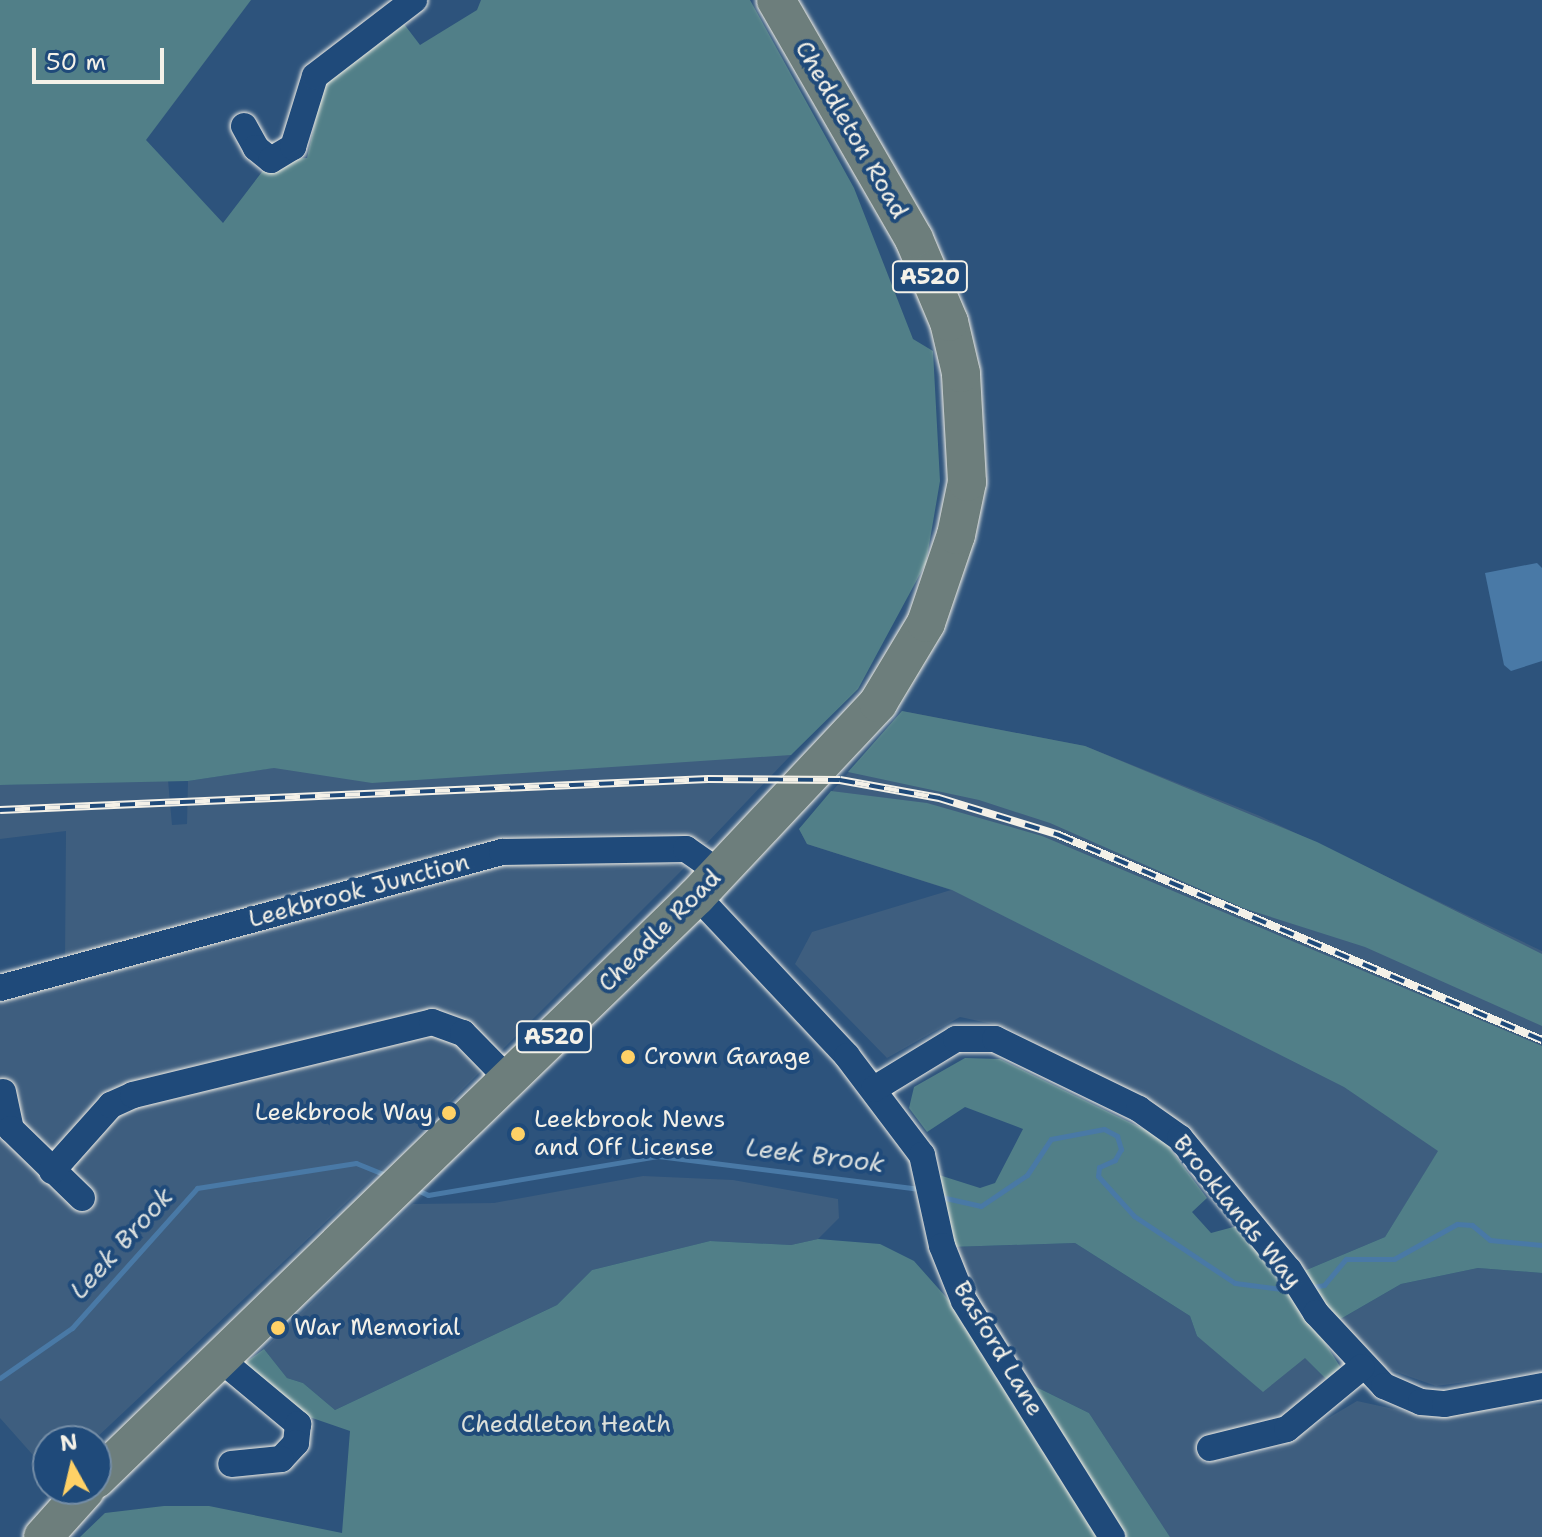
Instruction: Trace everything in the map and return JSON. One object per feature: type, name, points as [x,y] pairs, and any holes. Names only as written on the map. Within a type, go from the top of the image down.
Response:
[{"type":"highway","name":"Cheddleton Road","points":[[776,0],[914,239],[949,322],[961,373],[967,482],[941,586]]},
{"type":"highway","name":"Cheadle Road","points":[[112,1464],[708,884],[878,703],[905,664],[941,586]]},
{"type":"highway","points":[[43,1537],[72,1505]]},
{"type":"street","points":[[244,126],[271,160],[293,147],[315,76],[414,0]]},
{"type":"street","name":"Leekbrook Junction","points":[[0,988],[502,852],[686,849],[708,884]]},
{"type":"street","name":"Basford Lane","points":[[708,884],[874,1089],[930,1173],[944,1254],[964,1301],[1112,1537]]},
{"type":"street","points":[[52,1171],[111,1105],[133,1095],[432,1022],[463,1033],[509,1080]]},
{"type":"street","name":"Brooklands Way","points":[[874,1089],[956,1039],[995,1039],[1163,1123],[1289,1270],[1316,1313],[1362,1367],[1384,1386],[1421,1402],[1445,1404],[1542,1386]]},
{"type":"street","points":[[3,1092],[11,1129],[82,1198]]},
{"type":"street","points":[[220,1359],[279,1405],[298,1424],[296,1443],[281,1459],[231,1464]]},
{"type":"street","points":[[1210,1448],[1287,1429],[1362,1367]]},
{"type":"shaded area","points":[[1537,563],[1542,568],[1542,661],[1511,671],[1504,665],[1485,573]]},
{"type":"shaded area","points":[[902,711],[1085,746],[1260,816],[1542,951],[1542,1176],[1438,1152],[1385,1237],[1304,1271],[1184,1123],[1006,1027],[960,1017],[887,1058],[795,964],[812,932],[951,890],[807,844],[799,829]]},
{"type":"shaded area","points":[[799,732],[791,755],[707,843],[519,852],[686,866],[399,1153],[110,1425],[32,1425],[32,1454],[0,1418],[0,980],[65,961],[66,831],[0,839],[0,785],[168,780],[172,825],[187,824],[188,781],[416,746]]},
{"type":"shaded area","points":[[643,1176],[733,1180],[838,1199],[839,1218],[818,1239],[791,1245],[710,1241],[592,1270],[557,1305],[335,1410],[303,1383],[287,1378],[264,1349],[413,1204],[494,1203]]},
{"type":"shaded area","points":[[1075,1243],[1190,1316],[1197,1336],[1223,1355],[1305,1357],[1327,1380],[1300,1408],[1257,1429],[1200,1437],[1204,1463],[1276,1449],[1357,1401],[1408,1412],[1542,1405],[1542,1537],[1170,1537],[1089,1413],[1026,1382],[969,1293],[951,1247]]},
{"type":"shaded area","points":[[1478,1268],[1542,1273],[1542,1372],[1436,1386],[1385,1368],[1337,1321],[1401,1284]]},
{"type":"green space","points":[[0,0],[251,0],[146,140],[223,223],[271,160],[307,158],[322,90],[336,69],[401,20],[420,45],[477,10],[481,0],[750,0],[854,188],[913,339],[933,351],[940,481],[926,563],[858,689],[791,755],[372,783],[274,768],[188,781],[0,785]]},
{"type":"green space","points":[[902,711],[1085,746],[1317,842],[1542,954],[1542,1026],[1365,947],[1243,908],[1050,823],[979,800],[848,772]]},
{"type":"green space","points":[[831,791],[927,803],[1042,836],[1542,1046],[1542,1273],[1478,1268],[1401,1284],[1337,1321],[1304,1271],[1385,1237],[1438,1151],[1344,1087],[952,890],[807,844],[799,829]]},
{"type":"green space","points":[[965,1058],[1000,1059],[1162,1138],[1207,1198],[1192,1212],[1211,1233],[1237,1226],[1300,1303],[1341,1368],[1327,1380],[1305,1358],[1263,1392],[1197,1336],[1190,1316],[1075,1243],[951,1247],[939,1175],[980,1188],[995,1183],[1023,1129],[965,1107],[927,1132],[909,1108],[914,1087]]},
{"type":"green space","name":"Cheddleton Heath","points":[[818,1239],[880,1244],[914,1261],[954,1306],[1098,1537],[80,1537],[105,1513],[164,1506],[209,1506],[342,1533],[350,1431],[289,1410],[242,1365],[264,1349],[287,1378],[303,1383],[335,1410],[557,1305],[592,1270],[710,1241],[791,1245]]},
{"type":"green space","points":[[1026,1382],[1089,1413],[1170,1537],[1118,1537]]},
{"type":"waterway","name":"Leek Brook","points":[[941,1197],[981,1206],[1027,1175],[1051,1139],[1104,1129],[1117,1136],[1121,1149],[1115,1160],[1099,1167],[1098,1176],[1134,1216],[1235,1283],[1290,1290]]},
{"type":"waterway","name":"Leek Brook","points":[[417,1190],[428,1195],[658,1156],[920,1189]]},
{"type":"waterway","name":"Leek Brook","points":[[0,1378],[72,1328],[197,1188],[356,1163],[386,1175]]},
{"type":"waterway","name":"Leek Brook","points":[[1312,1287],[1324,1285],[1346,1259],[1394,1259],[1457,1224],[1472,1225],[1490,1240],[1542,1245]]},
{"type":"railway","points":[[0,810],[708,779],[840,780],[939,798],[1059,835],[1542,1040]]},
{"type":"place","name":"Crown Garage","points":[[628,1057]]},
{"type":"place","name":"Leekbrook Way","points":[[449,1113]]},
{"type":"place","name":"Leekbrook News and Off License","points":[[518,1134]]},
{"type":"place","name":"War Memorial","points":[[278,1328]]}]
